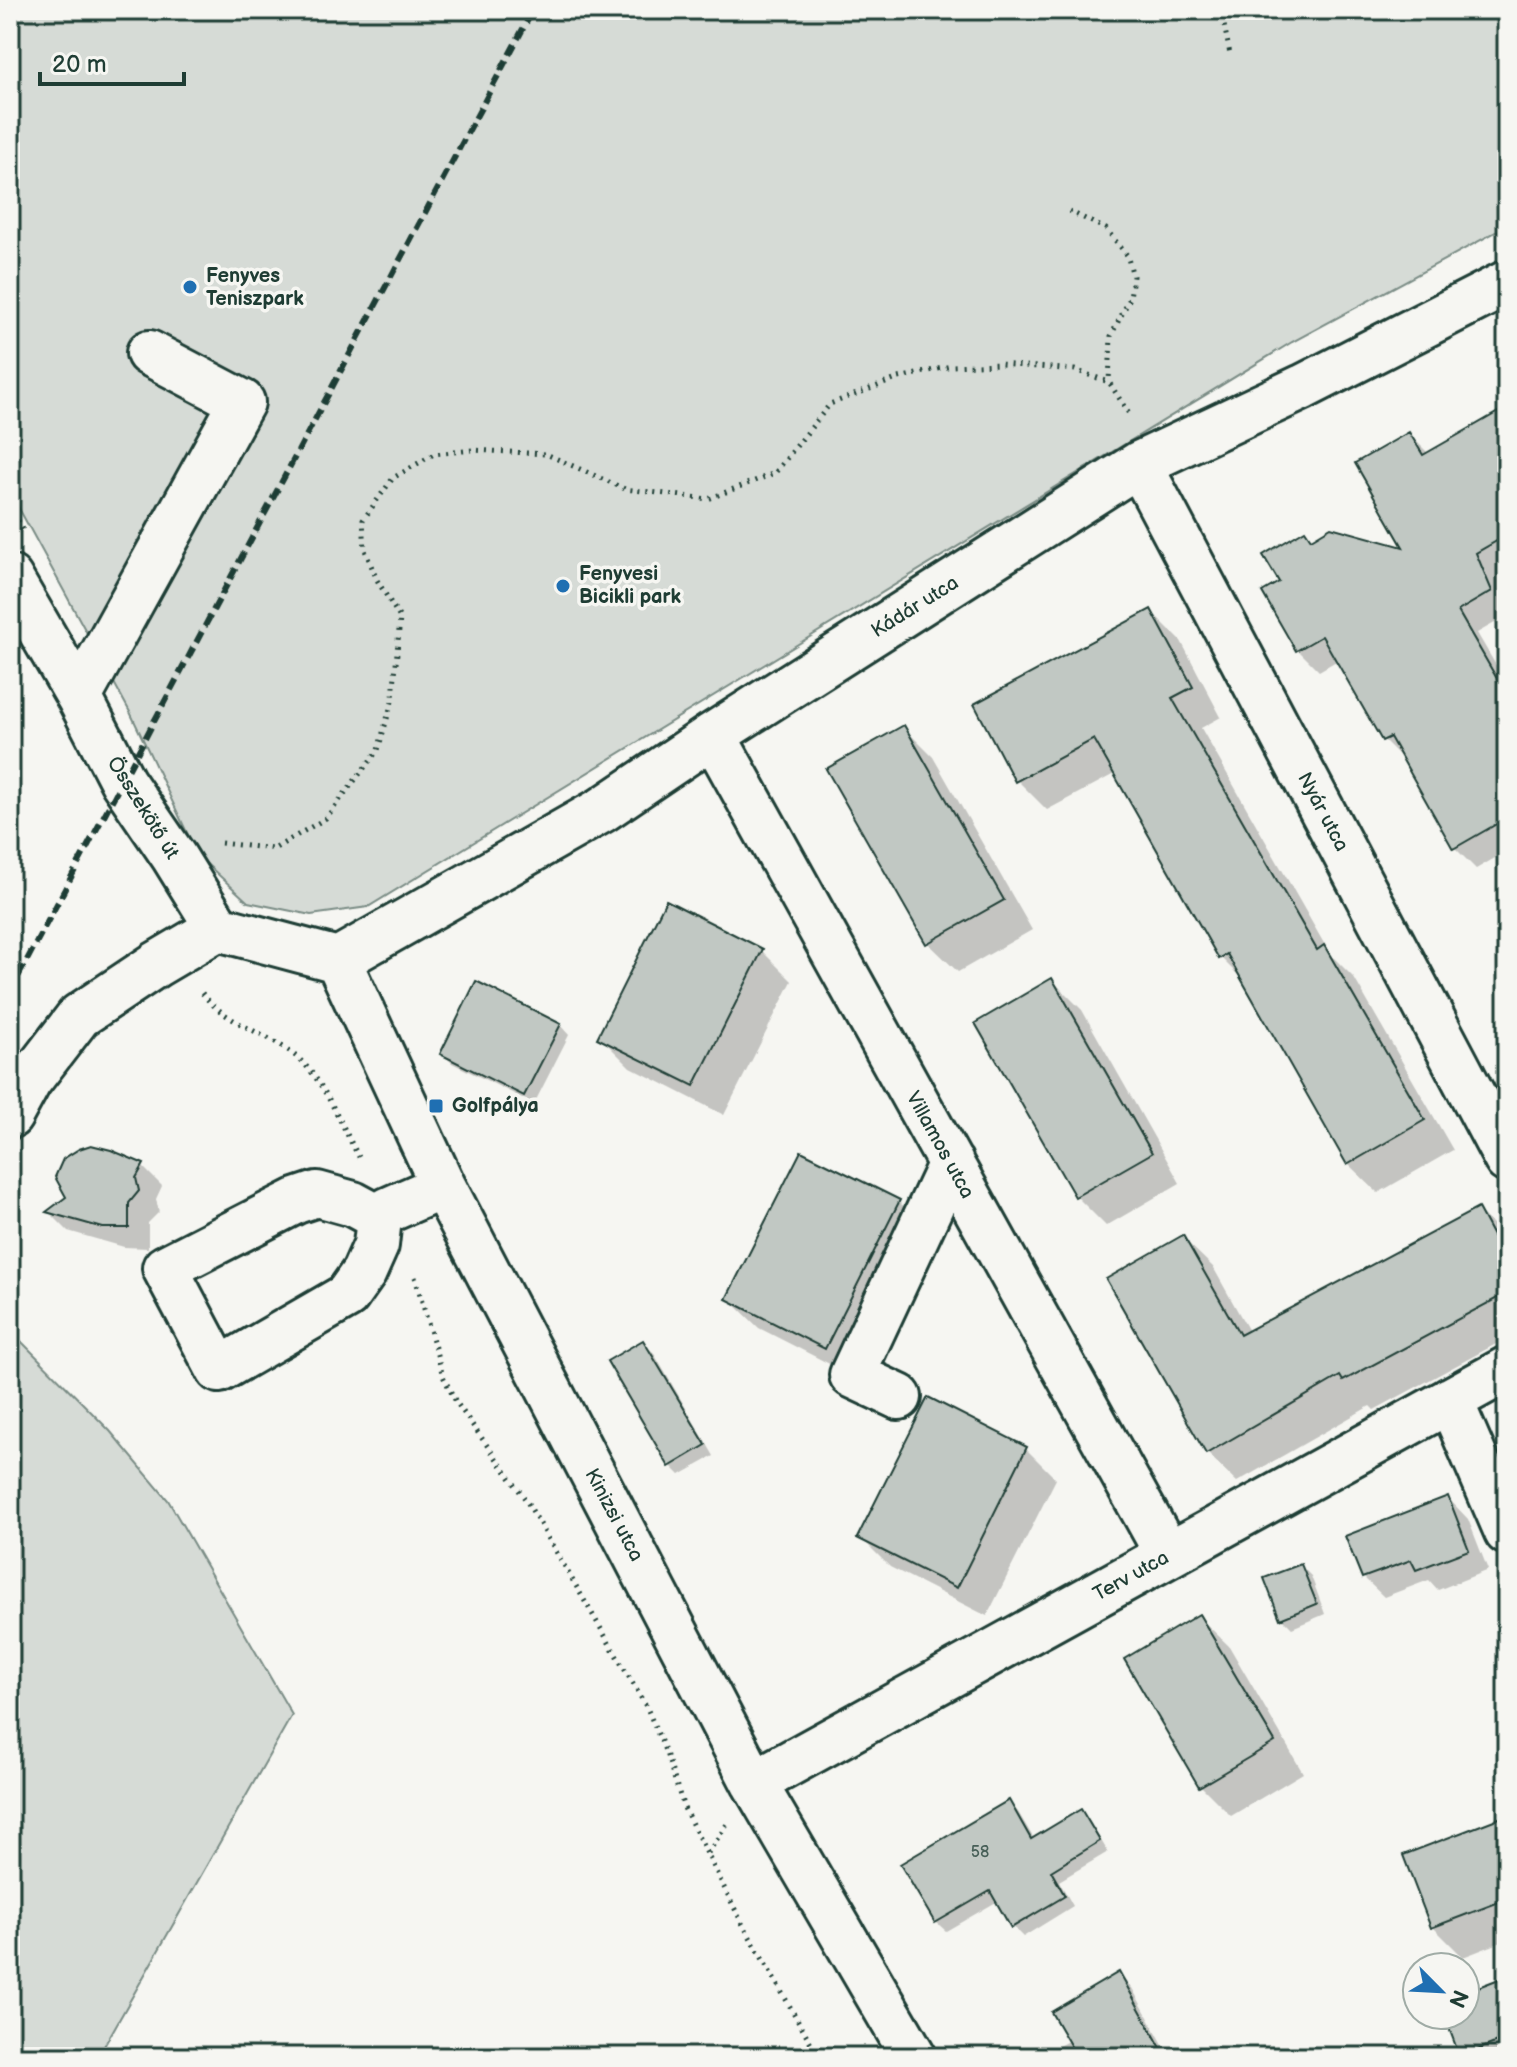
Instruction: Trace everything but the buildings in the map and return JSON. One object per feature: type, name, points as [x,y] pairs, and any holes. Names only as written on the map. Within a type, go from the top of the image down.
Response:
[{"type":"street","name":"Kádár utca","points":[[338,960],[602,810],[713,735],[1147,459],[1303,387],[1507,283]]},
{"type":"street","points":[[79,697],[242,402],[149,353]]},
{"type":"street","name":"Nyár utca","points":[[1147,459],[1507,1160]]},
{"type":"street","name":"Összekötő út","points":[[10,578],[79,697],[123,782],[218,928]]},
{"type":"street","name":"Villamos utca","points":[[713,735],[1168,1555]]},
{"type":"street","points":[[10,1116],[29,1081],[79,1016],[218,928],[338,960]]},
{"type":"street","name":"Kinizsi utca","points":[[338,960],[443,1186],[754,1783],[914,2057]]},
{"type":"street","points":[[899,1397],[852,1375],[951,1163]]},
{"type":"street","points":[[384,1214],[376,1245],[364,1272],[347,1296],[219,1370],[165,1268],[296,1201],[317,1194],[384,1214],[443,1186]]},
{"type":"street","name":"Terv utca","points":[[754,1783],[1507,1369]]},
{"type":"street","points":[[1450,1400],[1507,1532]]},
{"type":"path","points":[[1221,10],[1230,54]]},
{"type":"path","points":[[1069,211],[1106,229],[1127,255],[1133,276],[1130,298],[1111,336],[1109,382],[1147,459]]},
{"type":"path","points":[[174,857],[204,842],[274,849],[326,818],[378,750],[393,698],[400,618],[377,580],[365,550],[363,520],[393,478],[434,454],[473,450],[546,454],[625,489],[708,499],[775,473],[830,404],[899,378],[951,366],[1000,364],[1075,370],[1109,382]]},
{"type":"path","points":[[176,953],[203,996],[221,1014],[284,1047],[310,1071],[384,1214],[406,1240],[443,1376],[456,1402],[534,1514],[647,1708],[684,1808],[742,1923],[819,2057]]},
{"type":"shaded area","points":[[10,10],[1507,10],[1507,226],[1292,342],[368,907],[311,915],[248,902],[198,856],[131,714],[10,492]]},
{"type":"shaded area","points":[[10,1330],[110,1431],[168,1500],[292,1715],[98,2057],[10,2057]]},
{"type":"railway","points":[[10,992],[533,10]]},
{"type":"place","name":"Fenyves Teniszpark","points":[[190,287]]},
{"type":"place","name":"Fenyvesi Bicikli park","points":[[563,586]]},
{"type":"place","name":"Golfpálya","points":[[436,1106]]}]
